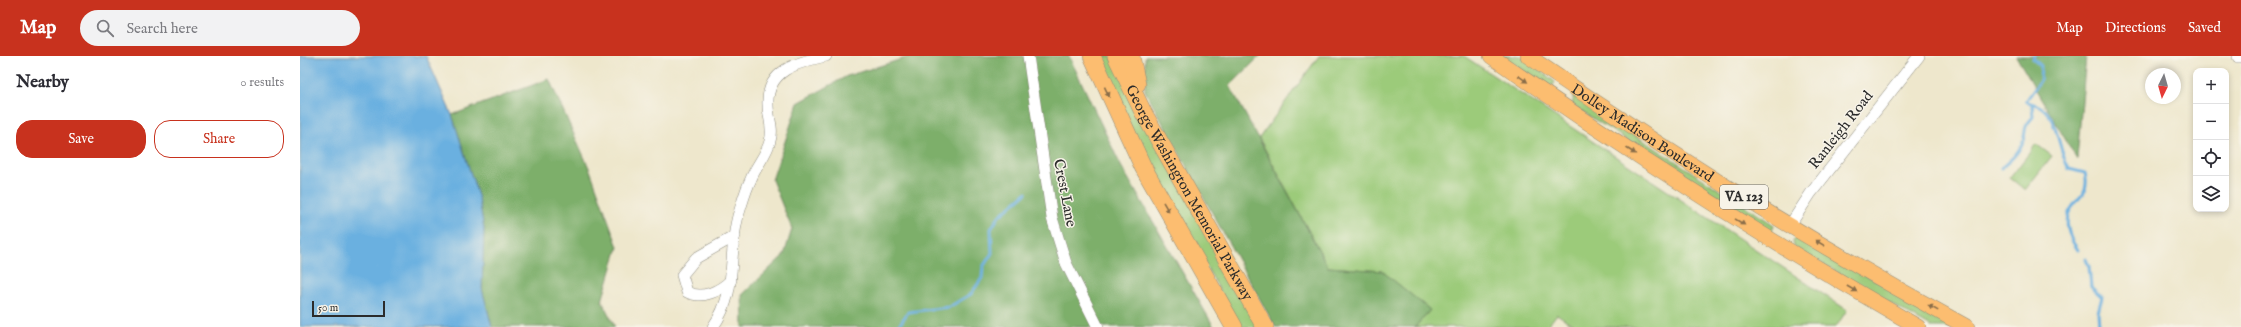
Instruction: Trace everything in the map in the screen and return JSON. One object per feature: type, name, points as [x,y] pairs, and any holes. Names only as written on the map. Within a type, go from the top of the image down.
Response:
[{"type":"highway","name":"George Washington Memorial Parkway","points":[[1092,56],[1140,161],[1234,327]]},
{"type":"highway","name":"George Washington Memorial Parkway","points":[[1116,56],[1153,130],[1264,327]]},
{"type":"highway","points":[[1131,56],[1133,74],[1153,130]]},
{"type":"main road","name":"Dolley Madison Boulevard","points":[[1491,56],[1678,182],[1778,245],[1918,327]]},
{"type":"main road","name":"Dolley Madison Boulevard","points":[[1528,56],[1567,83],[1790,225],[1967,327]]},
{"type":"main road","points":[[1556,101],[1567,83]]},
{"type":"main road","points":[[1778,245],[1790,225]]},
{"type":"street","points":[[713,327],[724,309],[732,280],[735,236],[745,193],[751,178],[769,146],[772,136],[768,106],[768,92],[771,84],[787,69],[810,59],[826,56]]},
{"type":"street","name":"Crest Lane","points":[[1028,56],[1052,218],[1073,280],[1098,327]]},
{"type":"street","name":"Ranleigh Road","points":[[1790,225],[1811,193],[1919,56]]},
{"type":"street","points":[[732,280],[720,289],[701,296],[687,292],[682,275],[696,258],[735,236]]},
{"type":"green space","points":[[912,56],[1069,56],[1121,166],[1214,327],[743,327],[742,295],[784,255],[792,229],[772,180],[798,103],[847,76]]},
{"type":"green space","points":[[1098,56],[1111,56],[1260,327],[1240,327],[1127,123]]},
{"type":"green space","points":[[1145,56],[1260,56],[1230,86],[1328,267],[1382,271],[1430,310],[1415,327],[1275,327],[1145,91]]},
{"type":"green space","points":[[1319,56],[1464,56],[1847,310],[1836,327],[1576,327],[1557,314],[1547,327],[1415,327],[1430,310],[1382,271],[1328,267],[1259,138]]},
{"type":"green space","points":[[1502,56],[1521,56],[1555,82],[1552,87],[1546,86]]},
{"type":"green space","points":[[2016,56],[2086,56],[2077,159]]},
{"type":"green space","points":[[549,79],[590,170],[618,247],[602,301],[615,327],[492,327],[482,289],[484,229],[479,199],[452,115]]},
{"type":"green space","points":[[1574,96],[1774,225],[1771,232],[1572,105]]},
{"type":"green space","points":[[2036,144],[2052,156],[2025,190],[2010,178]]},
{"type":"green space","points":[[1798,237],[1959,327],[1931,327],[1794,247],[1793,241]]},
{"type":"water","points":[[300,56],[426,56],[452,115],[479,199],[484,229],[482,289],[492,327],[300,327]]},
{"type":"waterway","points":[[2034,56],[2033,59],[2041,66],[2040,81],[2026,101],[2038,105],[2047,112],[2054,126],[2069,169],[2085,173],[2086,187],[2081,197],[2070,210],[2067,220],[2069,234],[2078,250]]},
{"type":"waterway","points":[[2001,168],[2014,156],[2021,145],[2026,126],[2033,117],[2032,105]]},
{"type":"waterway","points":[[898,327],[908,312],[949,307],[971,294],[982,278],[983,267],[992,253],[991,229],[999,216],[1026,193]]},
{"type":"waterway","points":[[2086,259],[2089,266],[2091,287],[2102,297],[2098,312],[2099,326],[2102,327]]}]
